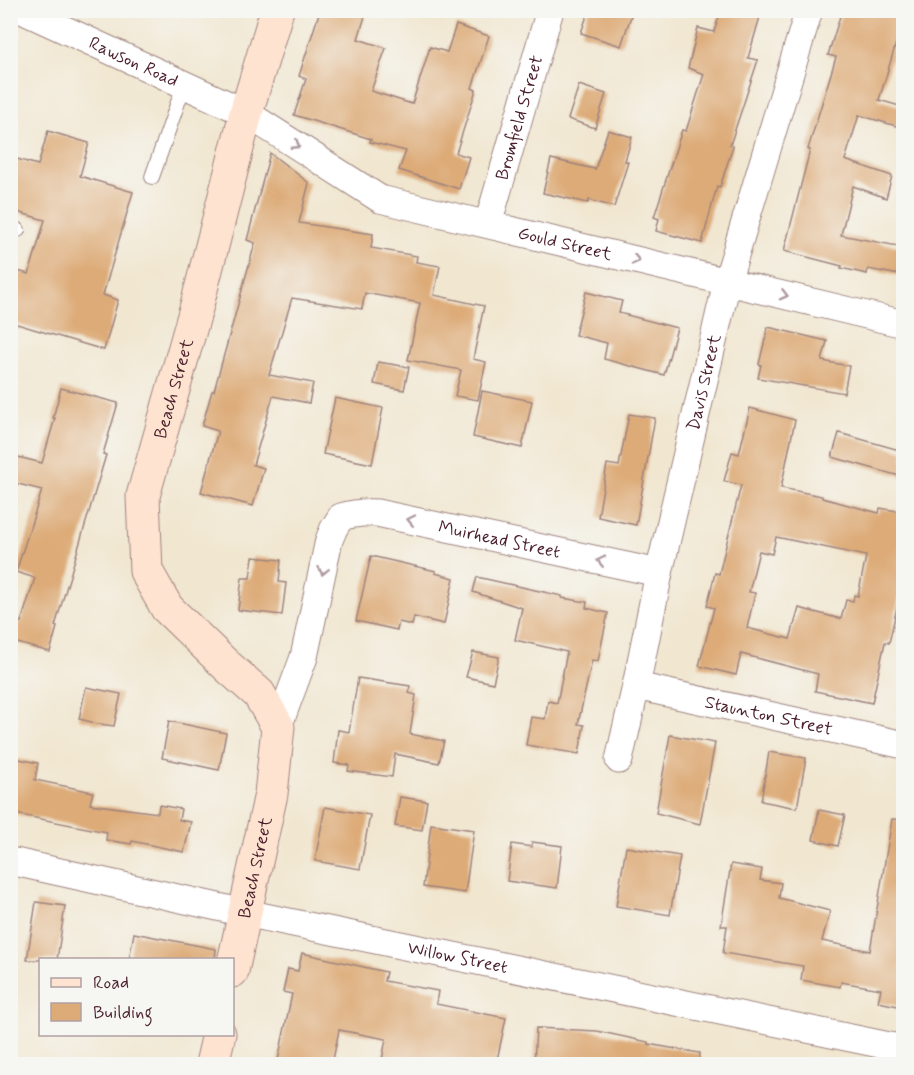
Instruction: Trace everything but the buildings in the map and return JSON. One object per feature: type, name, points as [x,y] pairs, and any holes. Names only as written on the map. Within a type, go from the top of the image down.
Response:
[{"type":"street","name":"Beach Street","points":[[277,10],[246,113],[197,305],[144,496],[146,571],[167,608],[259,694],[278,727]]},
{"type":"street","name":"Bromfield Street","points":[[488,224],[550,10]]},
{"type":"street","name":"Davis Street","points":[[619,760],[658,573],[728,282],[809,10]]},
{"type":"street","name":"Rawson Road","points":[[24,11],[246,113]]},
{"type":"street","name":"Gould Street","points":[[246,113],[380,198],[903,324]]},
{"type":"street","name":"Muirhead Street","points":[[341,517],[353,513],[377,513],[658,573]]},
{"type":"street","name":"Beach Street","points":[[234,962],[272,794],[278,727],[304,657],[329,540],[341,517]]},
{"type":"street","name":"Staunton Street","points":[[636,686],[903,745]]},
{"type":"street","name":"Willow Street","points":[[10,861],[245,913],[903,1049]]},
{"type":"street","points":[[212,1065],[219,1036]]},
{"type":"lane","points":[[152,177],[184,85]]}]
